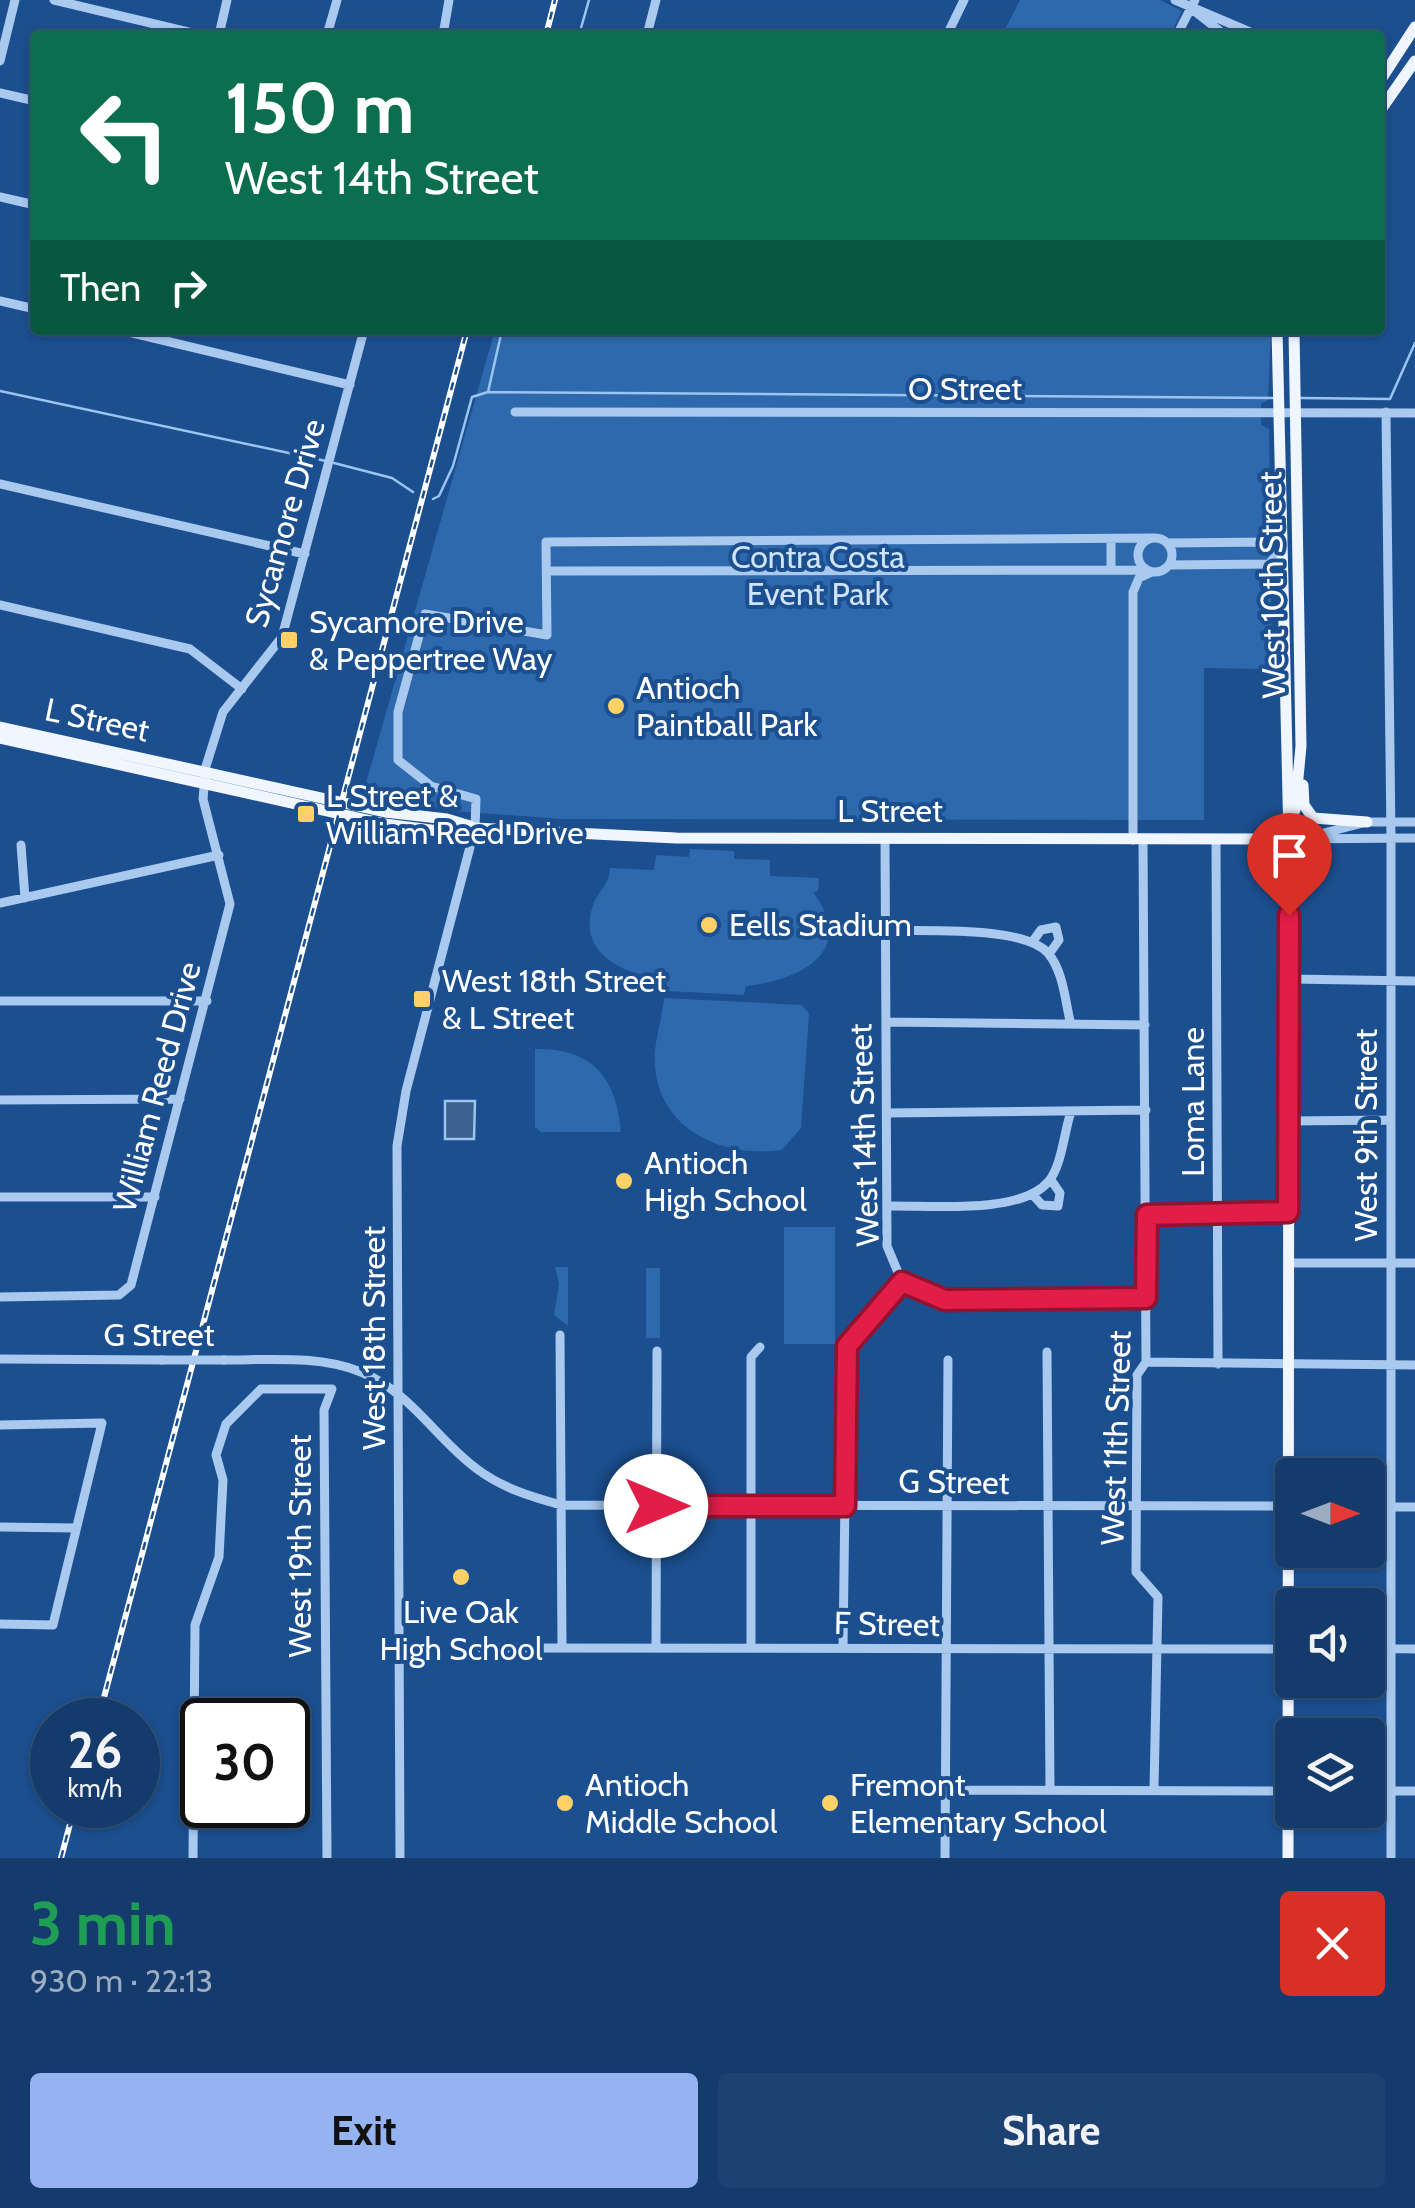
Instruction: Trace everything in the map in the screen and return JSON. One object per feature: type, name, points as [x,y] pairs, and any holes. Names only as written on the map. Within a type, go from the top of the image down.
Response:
[{"type":"main road","points":[[1385,73],[1415,27]]},
{"type":"main road","points":[[1385,103],[1415,62]]},
{"type":"main road","name":"West 10th Street","points":[[1278,335],[1289,839],[1291,1458]]},
{"type":"main road","name":"West 10th Street","points":[[1289,839],[1301,746],[1294,335]]},
{"type":"main road","name":"L Street","points":[[0,727],[205,778]]},
{"type":"main road","name":"L Street","points":[[0,738],[384,812],[448,818],[476,828],[676,838],[1289,839]]},
{"type":"main road","points":[[1301,746],[1308,814],[1367,822]]},
{"type":"main road","name":"West 10th Street","points":[[1288,1858],[1289,1828]]},
{"type":"street","points":[[0,61],[15,0]]},
{"type":"street","points":[[54,0],[179,30]]},
{"type":"street","points":[[117,16],[122,0]]},
{"type":"street","points":[[220,30],[228,0]]},
{"type":"street","points":[[328,30],[337,0]]},
{"type":"street","points":[[444,30],[448,0]]},
{"type":"street","points":[[648,30],[656,0]]},
{"type":"street","points":[[949,30],[964,0]]},
{"type":"street","points":[[1174,0],[1213,12],[1247,30]]},
{"type":"street","points":[[1180,30],[1193,4]]},
{"type":"street","points":[[1193,4],[1220,30]]},
{"type":"street","points":[[0,93],[30,100]]},
{"type":"street","points":[[0,197],[30,204]]},
{"type":"street","points":[[0,301],[30,309]]},
{"type":"street","points":[[141,335],[350,385]]},
{"type":"street","name":"Sycamore Drive","points":[[205,778],[221,718],[282,637],[363,335]]},
{"type":"street","name":"O Street","points":[[515,412],[1415,412]]},
{"type":"street","name":"West 9th Street","points":[[1386,412],[1391,822],[1391,1858]]},
{"type":"street","points":[[0,484],[305,554]]},
{"type":"street","points":[[476,828],[476,799],[431,786],[398,760],[398,712],[425,614],[547,635],[546,542],[1153,538],[1168,544],[1268,542],[1280,554]]},
{"type":"street","points":[[1149,571],[1138,554],[1143,544],[1153,538]]},
{"type":"street","points":[[1111,539],[1111,570]]},
{"type":"street","points":[[1168,544],[1172,553],[1169,566]]},
{"type":"street","points":[[549,571],[1149,571],[1169,566],[1269,564],[1280,554],[1300,553]]},
{"type":"street","name":"West 11th Street","points":[[1149,571],[1139,578],[1133,592],[1147,1215],[1146,1362],[1137,1375],[1136,1572],[1158,1596],[1154,1789]]},
{"type":"street","points":[[0,604],[190,649],[242,689]]},
{"type":"street","name":"William Reed Drive","points":[[0,1296],[119,1295],[128,1290],[230,904],[203,799],[205,778]]},
{"type":"street","name":"L Street","points":[[1305,838],[1367,822],[1415,822]]},
{"type":"street","name":"West 18th Street","points":[[400,1858],[400,1116],[476,828]]},
{"type":"street","name":"West 14th Street","points":[[843,1648],[847,1346],[902,1282],[887,1246],[885,838]]},
{"type":"street","name":"L Street","points":[[1289,839],[1415,838]]},
{"type":"street","name":"Loma Lane","points":[[1216,840],[1218,1364]]},
{"type":"street","points":[[22,845],[26,898]]},
{"type":"street","points":[[0,903],[219,855]]},
{"type":"street","points":[[1033,941],[1041,930],[1056,927],[1059,940],[1049,954]]},
{"type":"street","points":[[885,930],[1004,935],[1033,941],[1049,954],[1061,980],[1070,1021]]},
{"type":"street","points":[[1290,979],[1415,980]]},
{"type":"street","points":[[0,1001],[206,1001]]},
{"type":"street","points":[[886,1022],[1070,1021],[1144,1025]]},
{"type":"street","points":[[0,1100],[180,1099]]},
{"type":"street","points":[[888,1114],[1146,1110]]},
{"type":"street","points":[[887,1206],[1022,1201],[1051,1180],[1070,1114]]},
{"type":"street","points":[[1290,1121],[1390,1120]]},
{"type":"street","points":[[1033,1194],[1042,1205],[1058,1206],[1060,1193],[1051,1180]]},
{"type":"street","points":[[0,1197],[155,1197]]},
{"type":"street","points":[[1147,1215],[1288,1212]]},
{"type":"street","points":[[1289,1263],[1415,1263]]},
{"type":"street","points":[[902,1282],[945,1300],[1146,1298]]},
{"type":"street","points":[[560,1334],[562,1647]]},
{"type":"street","points":[[751,1648],[751,1357],[760,1347]]},
{"type":"street","points":[[656,1647],[657,1351]]},
{"type":"street","points":[[1047,1352],[1050,1790]]},
{"type":"street","name":"G Street","points":[[0,1359],[340,1365],[400,1394],[476,1468],[512,1489],[562,1504],[1275,1506]]},
{"type":"street","points":[[945,1858],[948,1360]]},
{"type":"street","points":[[1146,1362],[1415,1364]]},
{"type":"street","name":"West 19th Street","points":[[193,1858],[195,1625],[220,1557],[223,1480],[216,1455],[226,1424],[261,1389],[332,1389],[324,1410],[327,1858]]},
{"type":"street","points":[[0,1425],[102,1423],[53,1625],[0,1624]]},
{"type":"street","points":[[1385,1507],[1415,1507]]},
{"type":"street","points":[[0,1527],[76,1528]]},
{"type":"street","name":"F Street","points":[[480,1648],[1275,1648]]},
{"type":"street","points":[[1385,1648],[1415,1648]]},
{"type":"street","points":[[945,1790],[1275,1791]]},
{"type":"street","points":[[1385,1791],[1415,1791]]},
{"type":"green space","points":[[1020,0],[1160,0],[1182,11],[1172,30],[1005,30]]},
{"type":"green space","name":"Contra Costa Event Park","points":[[494,335],[1271,335],[1268,400],[1261,404],[1261,425],[1269,429],[1272,669],[1204,668],[1204,820],[562,819],[454,811],[364,790]]},
{"type":"green space","name":"Eells Stadium","points":[[690,849],[734,851],[734,859],[770,860],[770,876],[819,878],[818,891],[813,892],[826,914],[829,933],[825,949],[800,971],[746,986],[744,995],[667,991],[667,983],[659,982],[659,977],[616,965],[596,946],[590,919],[610,868],[654,870],[656,855],[689,857]]},
{"type":"green space","points":[[664,998],[802,1005],[809,1014],[801,1128],[782,1150],[739,1150],[718,1144],[699,1136],[669,1109],[655,1067]]},
{"type":"green space","points":[[535,1049],[572,1054],[598,1069],[613,1095],[621,1132],[541,1132],[535,1127]]},
{"type":"green space","points":[[784,1227],[835,1227],[835,1344],[784,1344]]},
{"type":"green space","points":[[555,1267],[568,1267],[568,1326],[554,1315],[559,1284]]},
{"type":"green space","points":[[646,1268],[660,1268],[660,1338],[646,1338]]},
{"type":"shaded area","points":[[445,1101],[475,1101],[474,1139],[445,1139]]},
{"type":"waterway","points":[[580,30],[589,0]]},
{"type":"waterway","points":[[488,392],[501,335]]},
{"type":"waterway","points":[[1301,398],[1390,399],[1415,343]]},
{"type":"waterway","points":[[0,391],[326,461]]},
{"type":"waterway","points":[[433,499],[439,496],[453,466],[472,397],[488,392],[1273,398]]},
{"type":"waterway","points":[[334,463],[392,478],[413,492]]},
{"type":"railway","points":[[547,30],[555,0]]},
{"type":"railway","points":[[104,1698],[466,335]]},
{"type":"railway","points":[[61,1858],[69,1828]]},
{"type":"place","name":"Sycamore Drive & Peppertree Way","points":[[289,640]]},
{"type":"place","name":"Antioch Paintball Park","points":[[616,706]]},
{"type":"place","name":"L Street & William Reed Drive","points":[[306,814]]},
{"type":"place","name":"Eells Stadium","points":[[709,925]]},
{"type":"place","name":"West 18th Street & L Street","points":[[422,999]]},
{"type":"place","name":"Antioch High School","points":[[624,1181]]},
{"type":"place","name":"Live Oak High School","points":[[461,1577]]},
{"type":"place","name":"Antioch Middle School","points":[[565,1803]]},
{"type":"place","name":"Fremont Elementary School","points":[[830,1803]]},
{"type":"route","points":[[656,1506],[845,1506],[847,1346],[902,1282],[945,1300],[1146,1298],[1147,1215],[1288,1212],[1289,915]]}]
